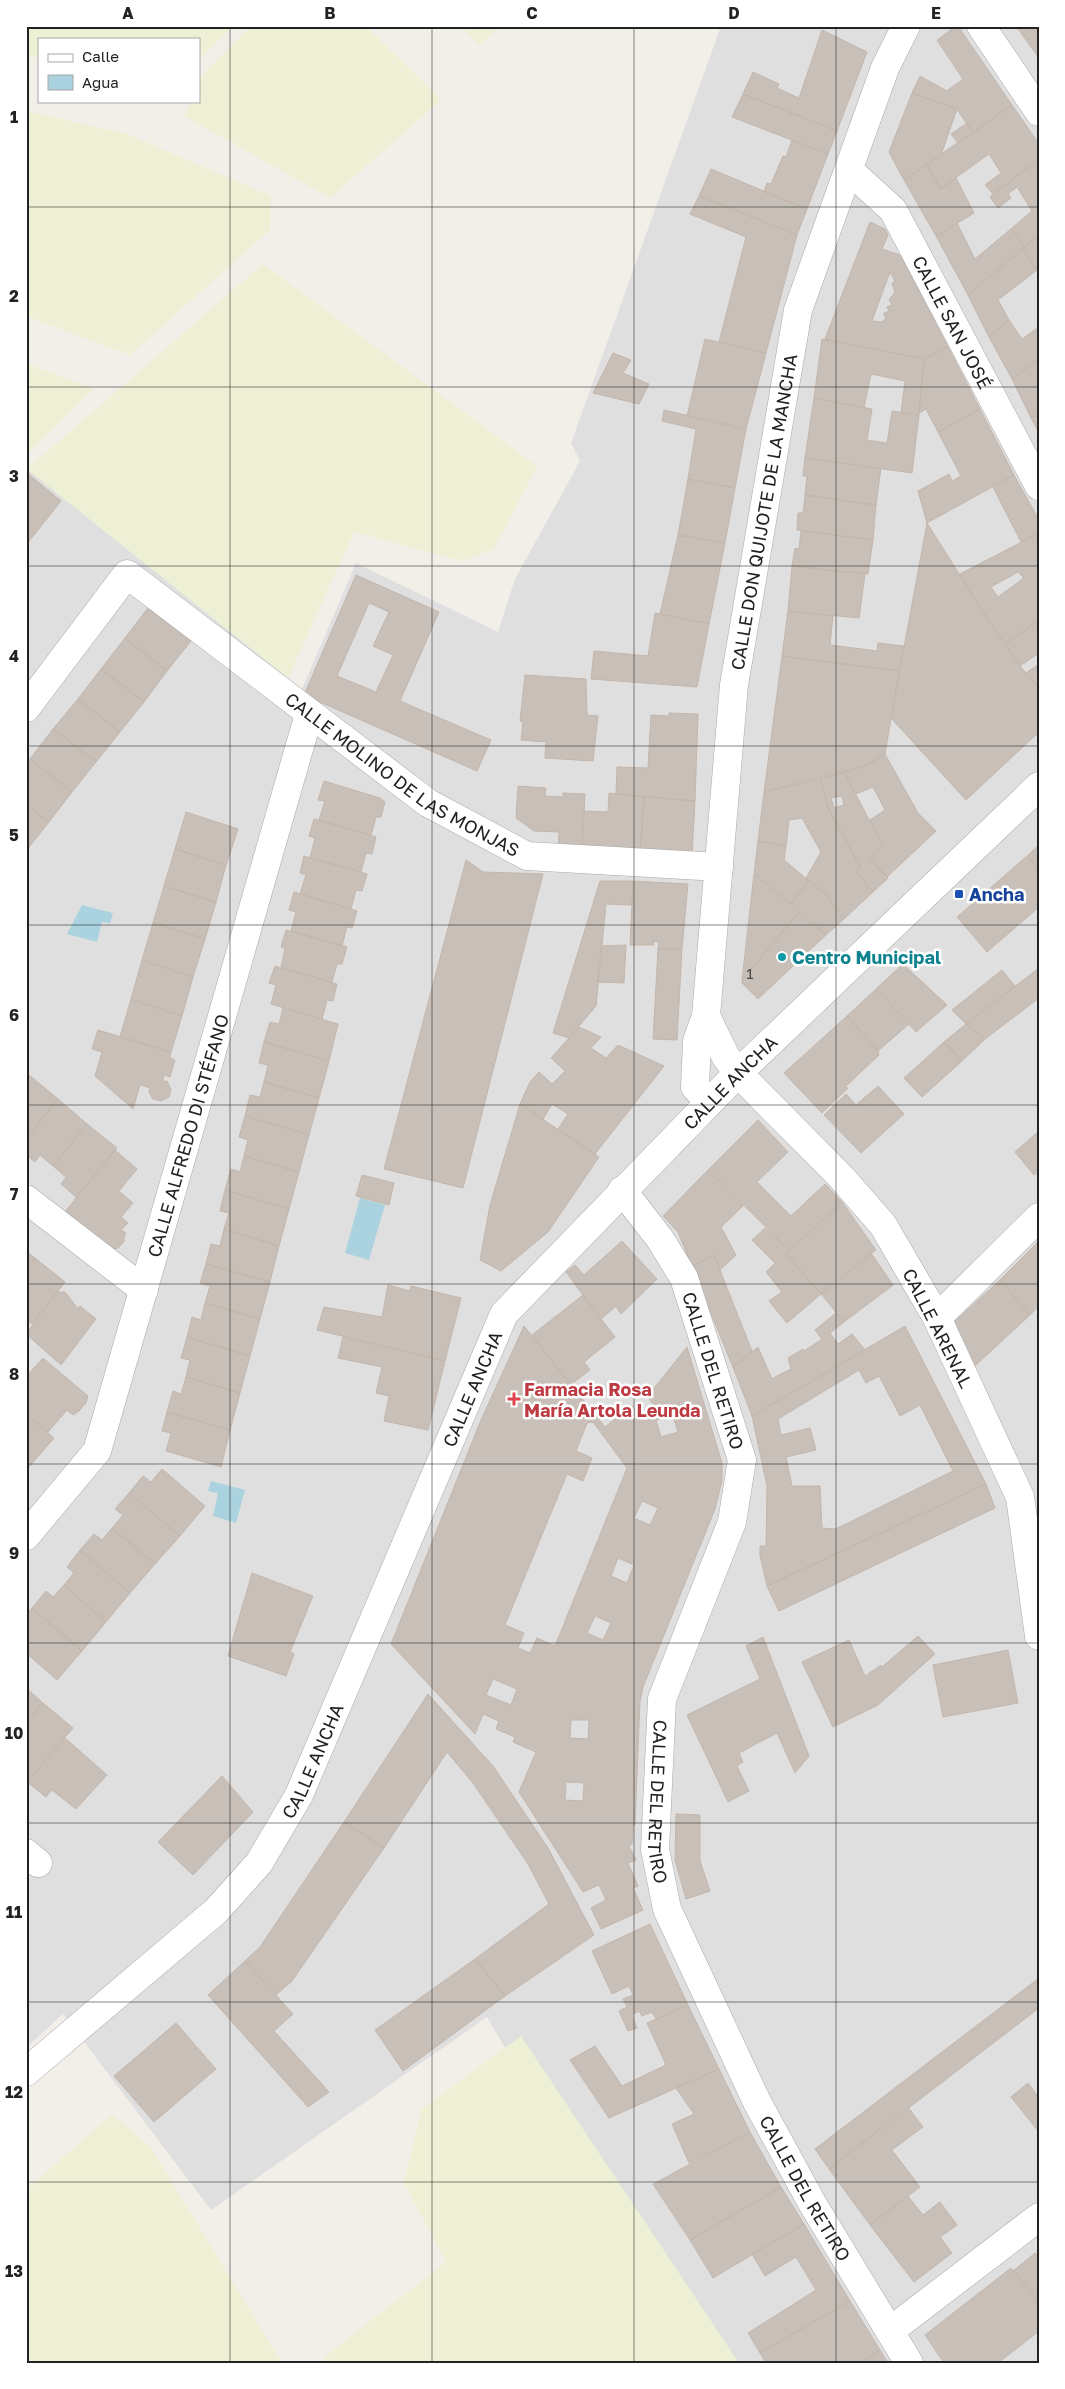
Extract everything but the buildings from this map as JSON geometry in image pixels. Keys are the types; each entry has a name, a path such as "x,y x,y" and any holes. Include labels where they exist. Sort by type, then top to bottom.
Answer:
{"street":[{"name":"CALLE DON QUIJOTE DE LA MANCHA","path":"709,1102 695,1086 697,1041 706,1016 734,685 798,310 850,171 885,68 906,26"},
{"path":"981,26 1039,112"},
{"name":"CALLE SAN JOSÉ","path":"850,171 893,210 1039,486"},
{"name":"CALLE MOLINO DE LAS MONJAS","path":"26,708 127,574 428,804 527,856 719,867"},
{"name":"CALLE ALFREDO DI STÉFANO","path":"26,1536 97,1451 309,714"},
{"name":"CALLE ANCHA","path":"26,2072 216,1911 259,1863 299,1796 504,1314 622,1190 738,1073 1039,786"},
{"path":"706,1016 726,1057 738,1073"},
{"name":"CALLE ARENAL","path":"738,1073 842,1178 884,1225 937,1318 1020,1497 1039,1636"},
{"name":"CALLE DEL RETIRO","path":"622,1190 660,1239 684,1278 742,1460 732,1522 662,1699 655,1849 667,1909 757,2102 812,2203 909,2363"},
{"path":"26,1198 144,1290"},
{"path":"937,1318 1039,1217"},
{"path":"890,2331 1039,2216"}],"shaded area":[{"path":"721,26 1039,26 1039,2363 688,2363 487,2017 211,2210 63,2014 26,2048 26,468 302,689 356,563 498,632 515,579 580,461 571,443"}],"green space":[{"path":"26,26 233,26 200,59 200,38 38,38 38,57 26,55"},
{"path":"251,26 366,26 441,100 330,198 184,116 191,102 200,102 201,76"},
{"path":"461,26 502,26 478,45"},
{"path":"26,111 127,134 271,196 270,230 130,355 26,316"},
{"path":"263,264 537,466 494,549 462,561 354,532 288,678 27,469"},
{"path":"26,363 93,389 26,455"},
{"path":"521,2036 739,2363 326,2363 323,2358 446,2262 404,2183 422,2109"},
{"path":"112,2114 150,2146 282,2363 26,2363 26,2190"}],"water":[{"path":"82,905 113,913 110,923 102,922 97,942 67,934"},
{"path":"360,1198 385,1205 369,1260 345,1253"},
{"path":"211,1481 245,1490 236,1523 213,1516 218,1493 208,1491"}],"place":[{"name":"Ancha","path":"959,894"},
{"name":"Centro Municipal","path":"782,957"},
{"name":"Farmacia Rosa María Artola Leunda","path":"514,1399"}]}
